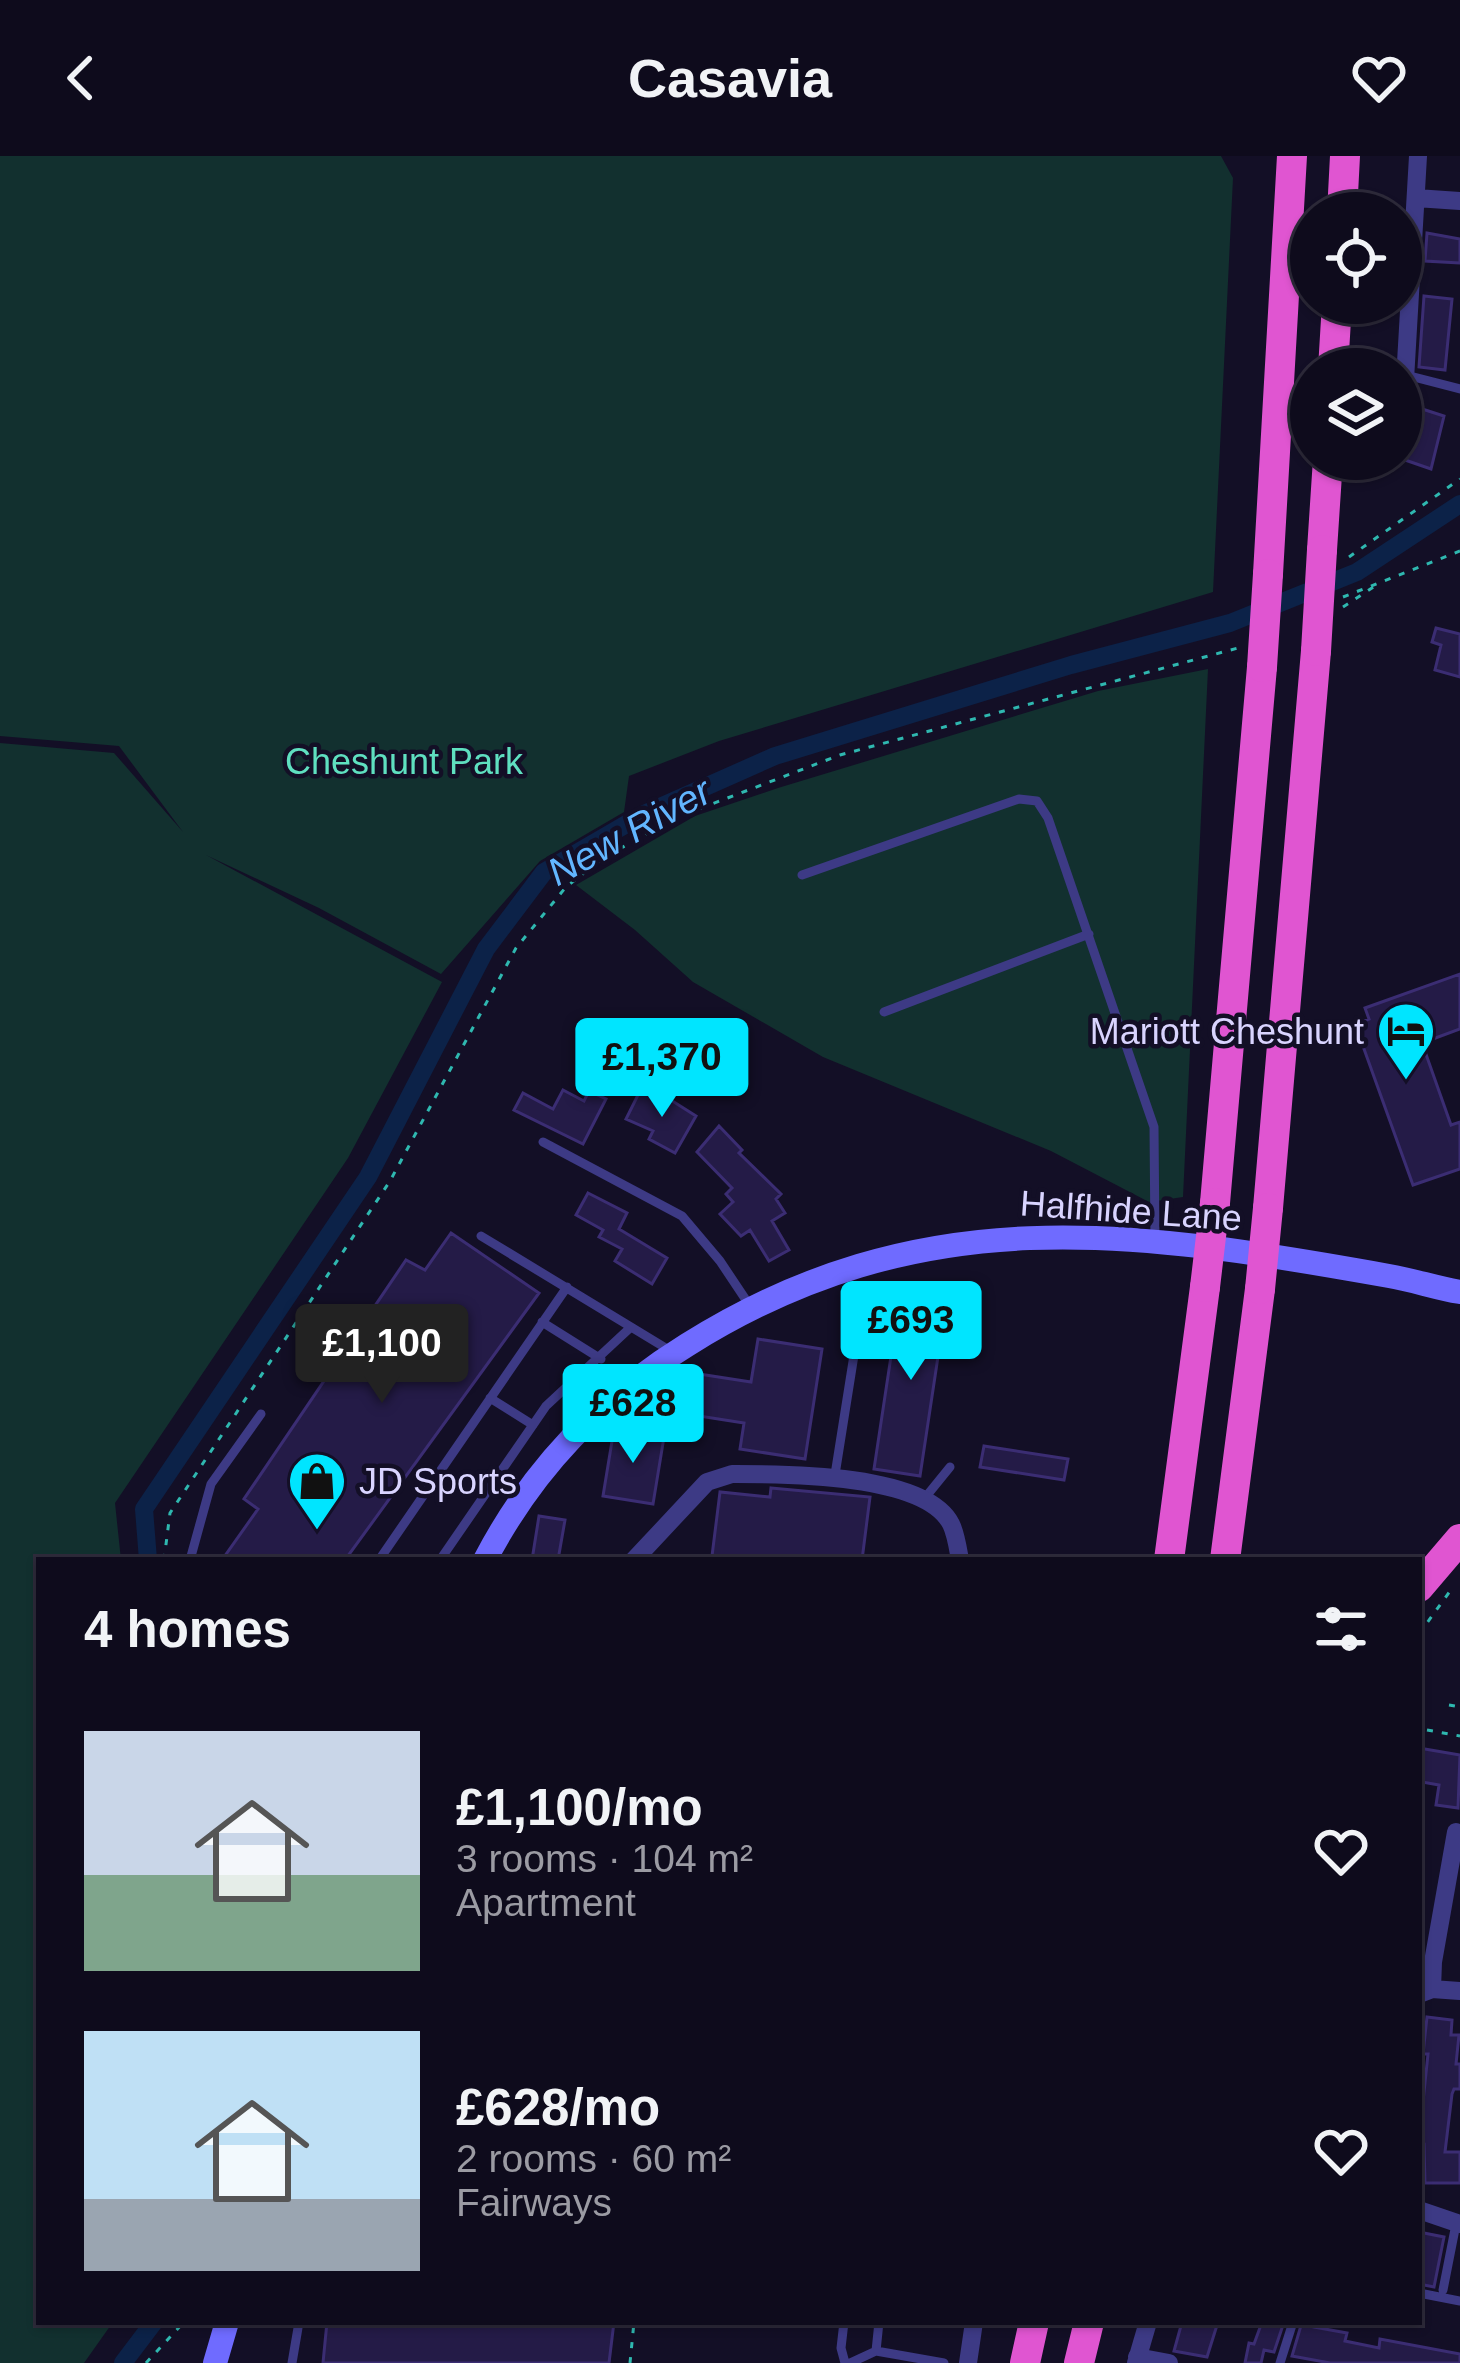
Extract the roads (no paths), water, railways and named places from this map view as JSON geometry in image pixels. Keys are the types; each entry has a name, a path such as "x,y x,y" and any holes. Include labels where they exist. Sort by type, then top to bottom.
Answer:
{"highway":[{"path":"1281,156 1290,191"},
{"path":"1169,1557 1215,1203 1251,657 1268,574 1292,156"},
{"path":"1343,192 1345,156"},
{"path":"1225,1557 1260,1289 1316,651 1332,555 1329,480"},
{"path":"1422,1583 1460,1538"},
{"path":"1018,2325 1022,2363"},
{"path":"1022,2363 1033,2325"},
{"path":"1079,2363 1088,2325"}],"main road":[{"name":"Halfhide Lane","path":"487,1557 509,1514 553,1455 598,1409 674,1353 752,1309 808,1282 894,1253 986,1238 1155,1241 1301,1261 1458,1292"},
{"path":"215,2363 225,2325"}],"street":[{"path":"1416,192 1418,156"},
{"path":"1422,198 1460,201"},
{"path":"637,1557 707,1482 732,1474 895,1486 924,1499 951,1521 958,1557"},
{"path":"1456,1832 1426,1992 1460,1991"},
{"path":"1422,2211 1458,2223"},
{"path":"968,2363 974,2325"},
{"path":"1147,2325 1136,2360 1169,2363"}],"lane":[{"path":"1422,379 1460,388"},
{"path":"802,874 1029,799 1037,801 1048,818 1154,1126 1155,1241"},
{"path":"884,1012 1089,934"},
{"path":"543,1142 682,1216 752,1309"},
{"path":"482,1236 674,1353"},
{"path":"381,1557 567,1287"},
{"path":"835,1480 861,1311"},
{"path":"542,1322 601,1359"},
{"path":"442,1557 546,1406 631,1327"},
{"path":"490,1398 533,1425"},
{"path":"191,1557 211,1484 261,1414"},
{"path":"924,1499 950,1467"},
{"path":"1443,2290 1458,2223"},
{"path":"1422,2295 1460,2301"},
{"path":"292,2363 298,2325"},
{"path":"844,2325 841,2348 848,2363 876,2350 944,2363"},
{"path":"876,2350 879,2325"},
{"path":"1280,2363 1292,2325"}],"waterway":[{"name":"New River","path":"148,1557 144,1509 368,1177 486,949 544,872 642,815 775,756 1071,665 1230,623 1357,572 1460,504"},
{"name":"New River","path":"123,2363 152,2325"}],"place":[{"name":"Mariott Cheshunt","path":"1406,1082"},
{"name":"JD Sports","path":"317,1532"}],"park label":[{"name":"Cheshunt Park","path":"404,761"}]}
